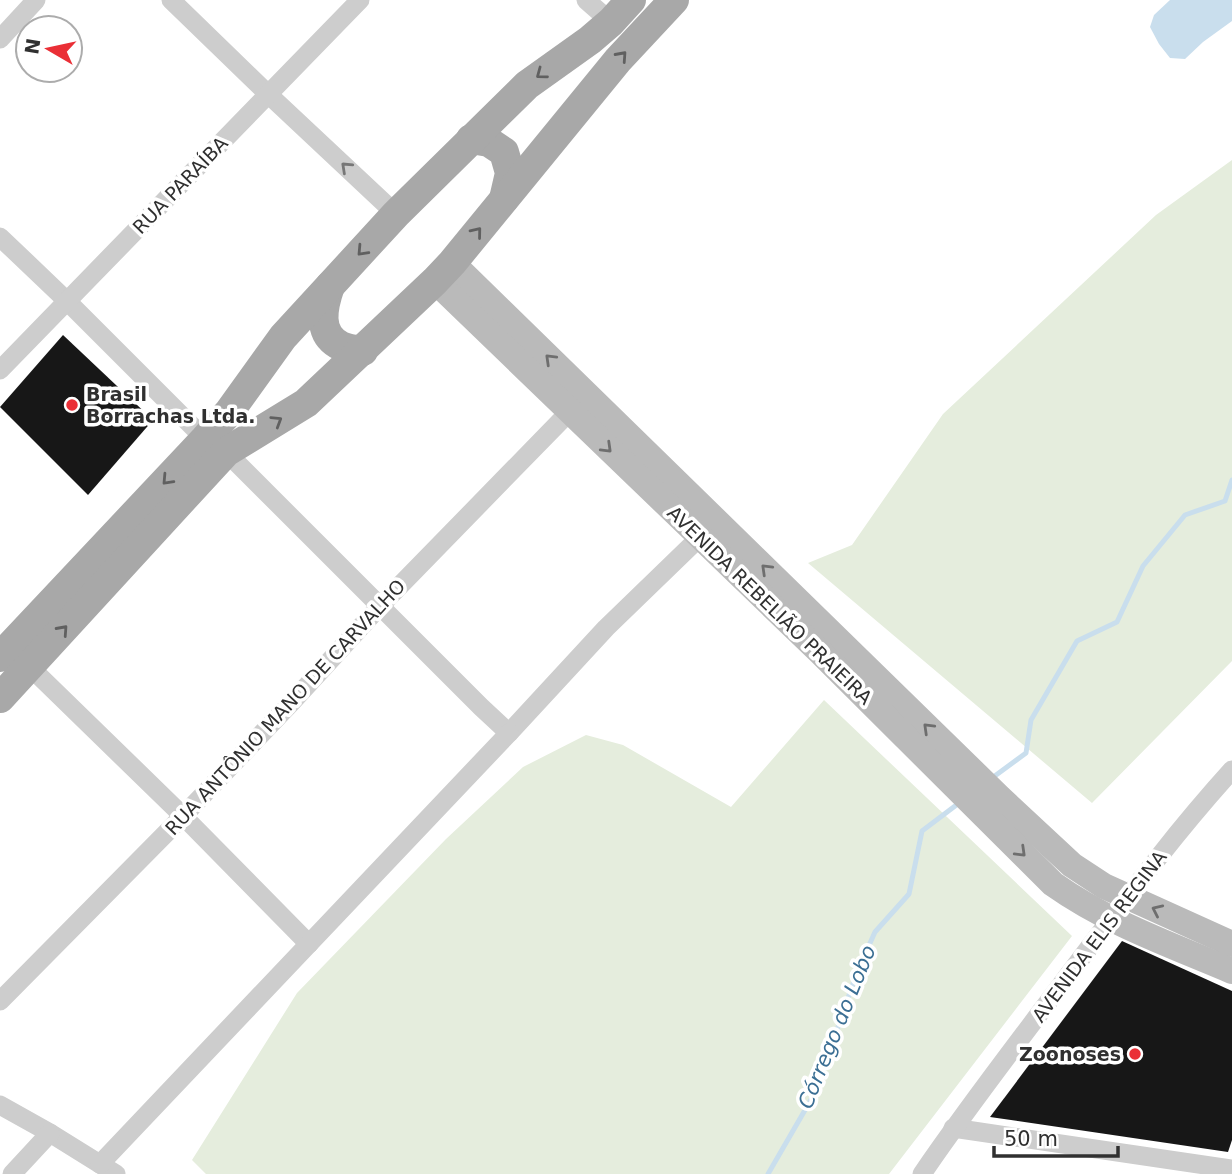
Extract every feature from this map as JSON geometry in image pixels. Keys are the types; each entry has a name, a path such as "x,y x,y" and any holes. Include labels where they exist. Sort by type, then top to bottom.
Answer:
{"main road":[{"path":"216,446 229,412 284,337 396,214 527,85 590,40 631,0"},
{"path":"0,698 11,650 216,446 306,403 363,351 443,272 618,60 674,0"},
{"path":"471,139 489,142 504,152 510,173 504,199"},
{"path":"330,285 324,309 324,327 330,338 340,346 363,351"}],"street":[{"path":"0,39 36,0"},
{"path":"171,0 396,214"},
{"name":"RUA PARAÍBA","path":"0,370 360,0"},
{"path":"586,0 611,22"},
{"path":"0,237 509,733"},
{"name":"AVENIDA REBELIÃO PRAIEIRA","path":"443,272 694,520 975,790 1072,865 1104,886 1232,944"},
{"name":"RUA ANTÔNIO MANO DE CARVALHO","path":"0,1001 183,816 380,606 578,403"},
{"path":"0,1105 108,1169 309,944 606,628 694,520"},
{"path":"11,650 183,816 309,944"},
{"name":"AVENIDA ELIS REGINA","path":"922,1174 953,1128 1127,896 1193,813 1232,770"},
{"name":"AVENIDA REBELIÃO PRAIEIRA","path":"975,790 1053,884 1111,919 1232,971"},
{"path":"1176,948 1187,923"},
{"path":"953,1128 1231,1171"},
{"path":"12,1174 50,1133"}],"green space":[{"path":"1232,160 1232,661 1092,803 808,563 852,545 943,414 1156,215"},
{"path":"824,700 1072,936 889,1174 206,1174 192,1160 297,993 446,839 523,767 586,735 623,745 731,807"}],"water":[{"path":"1170,0 1232,0 1232,21 1185,59 1170,58 1150,27 1154,15"}],"building":[{"path":"63,335 153,420 88,495 0,407"},
{"name":"Zoonoses","path":"1122,941 1232,991 1232,1140 1228,1152 990,1117"}],"waterway":[{"name":"Córrego do Lobo","path":"992,778 1026,753 1031,720 1077,641 1117,622 1143,566 1185,515 1225,501 1232,480"},
{"name":"Córrego do Lobo","path":"768,1174 816,1091 857,972 875,932 909,894 922,831 959,803"}],"place":[{"name":"Brasil Borrachas Ltda.","path":"72,405"},
{"name":"Zoonoses","path":"1135,1054"}]}
